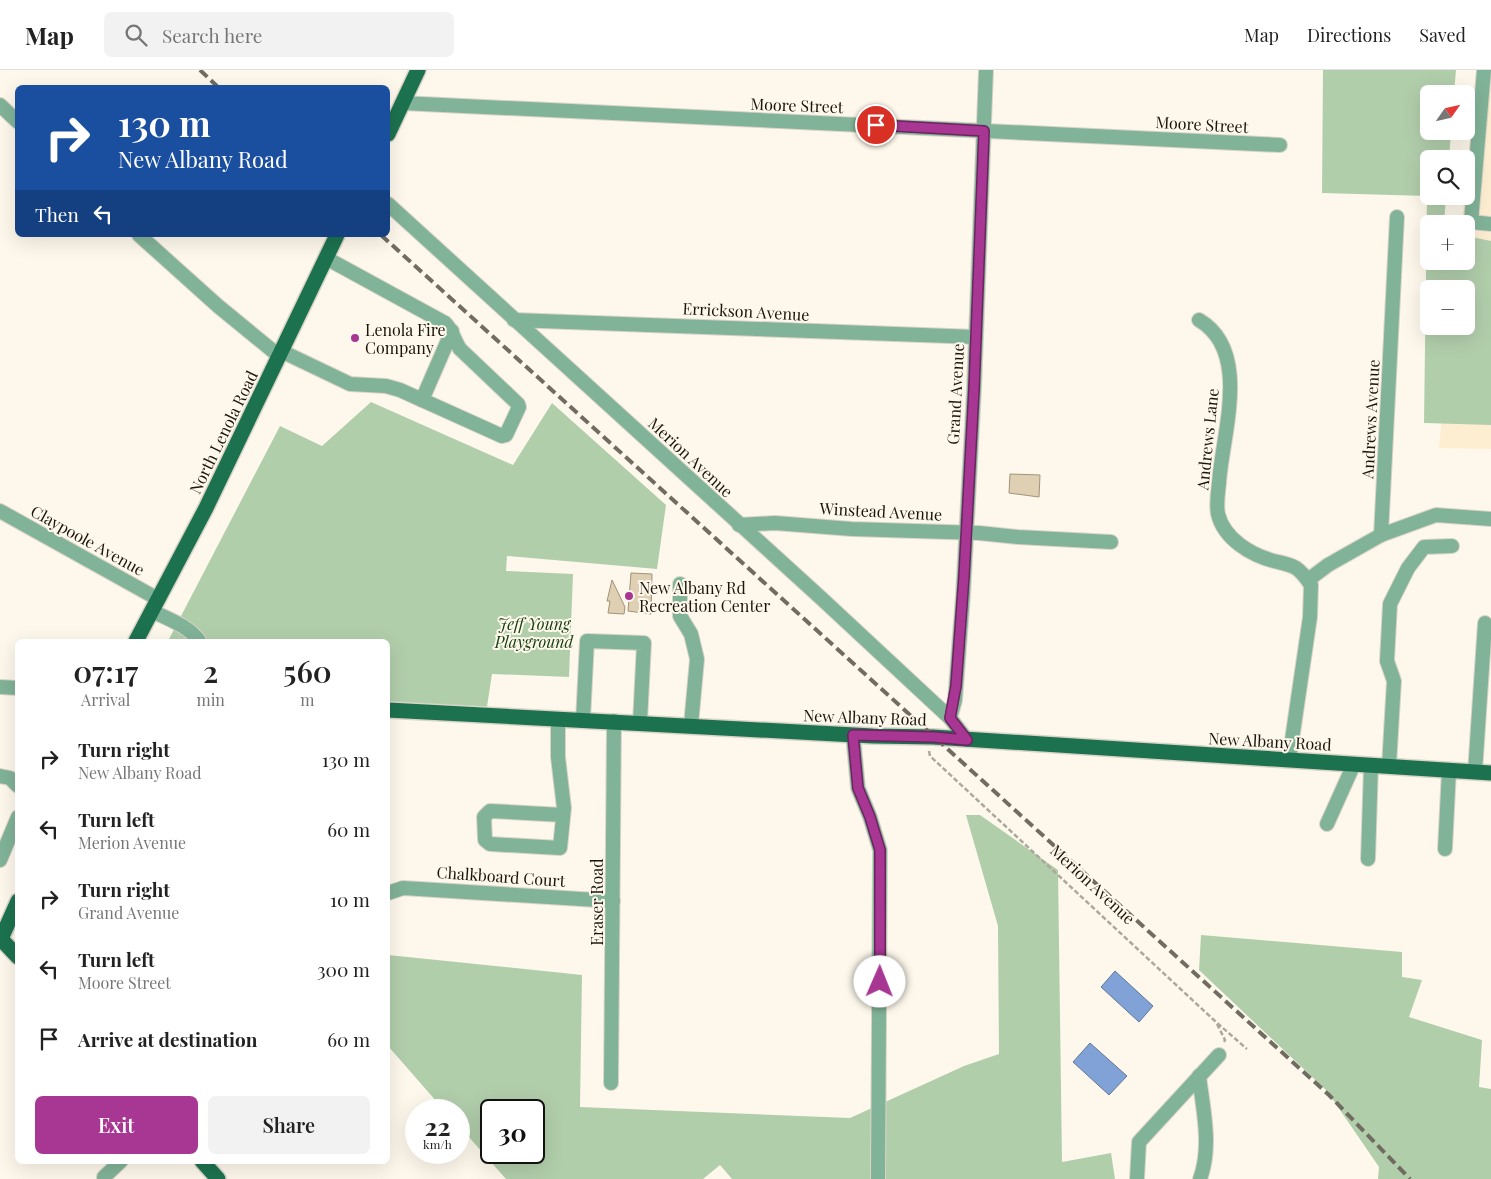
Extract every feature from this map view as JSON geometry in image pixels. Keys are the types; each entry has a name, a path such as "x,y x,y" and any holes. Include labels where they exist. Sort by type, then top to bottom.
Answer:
{"main road":[{"path":"390,130 418,70"},
{"name":"North Lenola Road","path":"137,639 206,508 336,237"},
{"name":"New Albany Road","path":"390,710 558,720 640,722 853,735 928,737 1491,773"},
{"path":"15,907 0,939 15,954"},
{"path":"205,1164 218,1179"}],"street":[{"name":"Grand Avenue","path":"950,718 956,686 966,533 976,338 986,70"},
{"path":"1484,70 1471,222 1491,224"},
{"name":"Moore Street","path":"402,103 1280,145"},
{"path":"0,106 15,119"},
{"name":"Merion Avenue","path":"390,206 821,598 950,718 967,740"},
{"name":"Andrews Avenue","path":"1382,535 1397,218"},
{"path":"141,237 218,306 280,354 350,384 386,386 502,436 506,435 519,407 518,404 460,349 455,342 452,331 445,323 326,258"},
{"name":"Errickson Avenue","path":"514,320 976,338"},
{"name":"Andrews Lane","path":"1199,320 1213,331 1224,349 1229,368 1231,404 1222,451 1218,514 1232,537 1251,552 1296,569 1308,580"},
{"path":"422,400 452,331"},
{"name":"Claypoole Avenue","path":"0,511 155,605 194,634 198,639"},
{"path":"1289,760 1310,617 1311,585 1308,580 1328,565 1382,535 1436,515 1491,519"},
{"name":"Winstead Avenue","path":"739,524 775,523 852,529 966,533 1111,542"},
{"path":"1389,766 1394,681 1387,661 1391,600 1408,568 1424,547 1452,546"},
{"path":"680,584 680,616 691,634 697,659 692,726"},
{"path":"1475,772 1485,623"},
{"path":"583,720 587,641 644,643 640,722"},
{"path":"0,687 15,688"},
{"path":"558,720 558,757 563,815 560,848 490,844 485,840 484,817 490,811 563,815"},
{"name":"Eraser Road","path":"611,1082 614,721"},
{"path":"853,735 858,788 870,817 880,850 878,1179"},
{"path":"1328,824 1354,764"},
{"path":"1368,860 1371,765"},
{"path":"1445,849 1449,770"},
{"path":"0,776 10,778 15,783"},
{"path":"0,860 15,824"},
{"name":"Chalkboard Court","path":"390,891 403,888 613,901"},
{"path":"1137,1179 1139,1142 1219,1055"},
{"path":"1199,1076 1206,1127 1203,1171 1200,1179"},
{"path":"104,1177 118,1164"}],"path":[{"name":"Merion Avenue","path":"928,737 930,756 1216,1022 1248,1049"},
{"path":"1216,1022 1225,1040 1219,1055"}],"shaded area":[{"path":"1477,70 1491,70 1491,449 1439,448 1450,335 1475,335 1475,280 1466,280 1466,270 1475,270 1475,215 1462,215 1463,205 1475,205 1475,150 1469,150 1470,140 1475,140"}],"green space":[{"path":"1323,70 1456,70 1455,85 1420,85 1420,140 1450,140 1450,150 1420,150 1420,196 1322,193"},
{"path":"1427,205 1445,205 1445,215 1427,215"},
{"path":"1475,238 1491,241 1491,425 1424,423 1425,335 1475,335 1475,280 1426,280 1426,270 1475,270"},
{"name":"Jeff Young Playground","path":"371,402 513,465 552,403 666,505 657,569 507,556 506,571 573,574 569,677 492,674 486,713 390,708 390,639 169,639 280,426 322,446"},
{"path":"966,815 980,815 1058,870 1062,1162 1111,1153 1115,1179 732,1179 720,1165 703,1179 506,1179 493,1164 545,1164 545,1099 480,1099 480,1150 470,1138 470,1099 434,1099 390,1048 390,955 582,975 580,1107 850,1118 964,1066 999,1054 998,926"},
{"path":"1201,935 1402,952 1402,977 1422,980 1409,1017 1482,1040 1479,1087 1491,1089 1491,1179 1378,1179 1379,1167 1327,1091 1199,970"}],"water":[{"path":"1115,971 1153,1006 1139,1022 1101,987"},
{"path":"1090,1043 1127,1076 1109,1095 1073,1062"}],"building":[{"path":"1010,474 1040,475 1039,497 1009,493"},
{"name":"New Albany Rd Recreation Center","path":"631,573 652,574 651,614 628,611"},
{"path":"612,580 625,607 624,614 608,613 610,601 607,601"}],"railway":[{"path":"200,70 216,85"},
{"path":"383,237 1329,1095 1410,1179"}],"place":[{"name":"Lenola Fire Company","path":"355,338"},
{"name":"New Albany Rd Recreation Center","path":"629,596"}],"route":[{"path":"876,125 984,131 974,389 963,595 955,700 950,718 967,740 933,737 853,735 858,788 870,817 880,850 880,982"}]}
